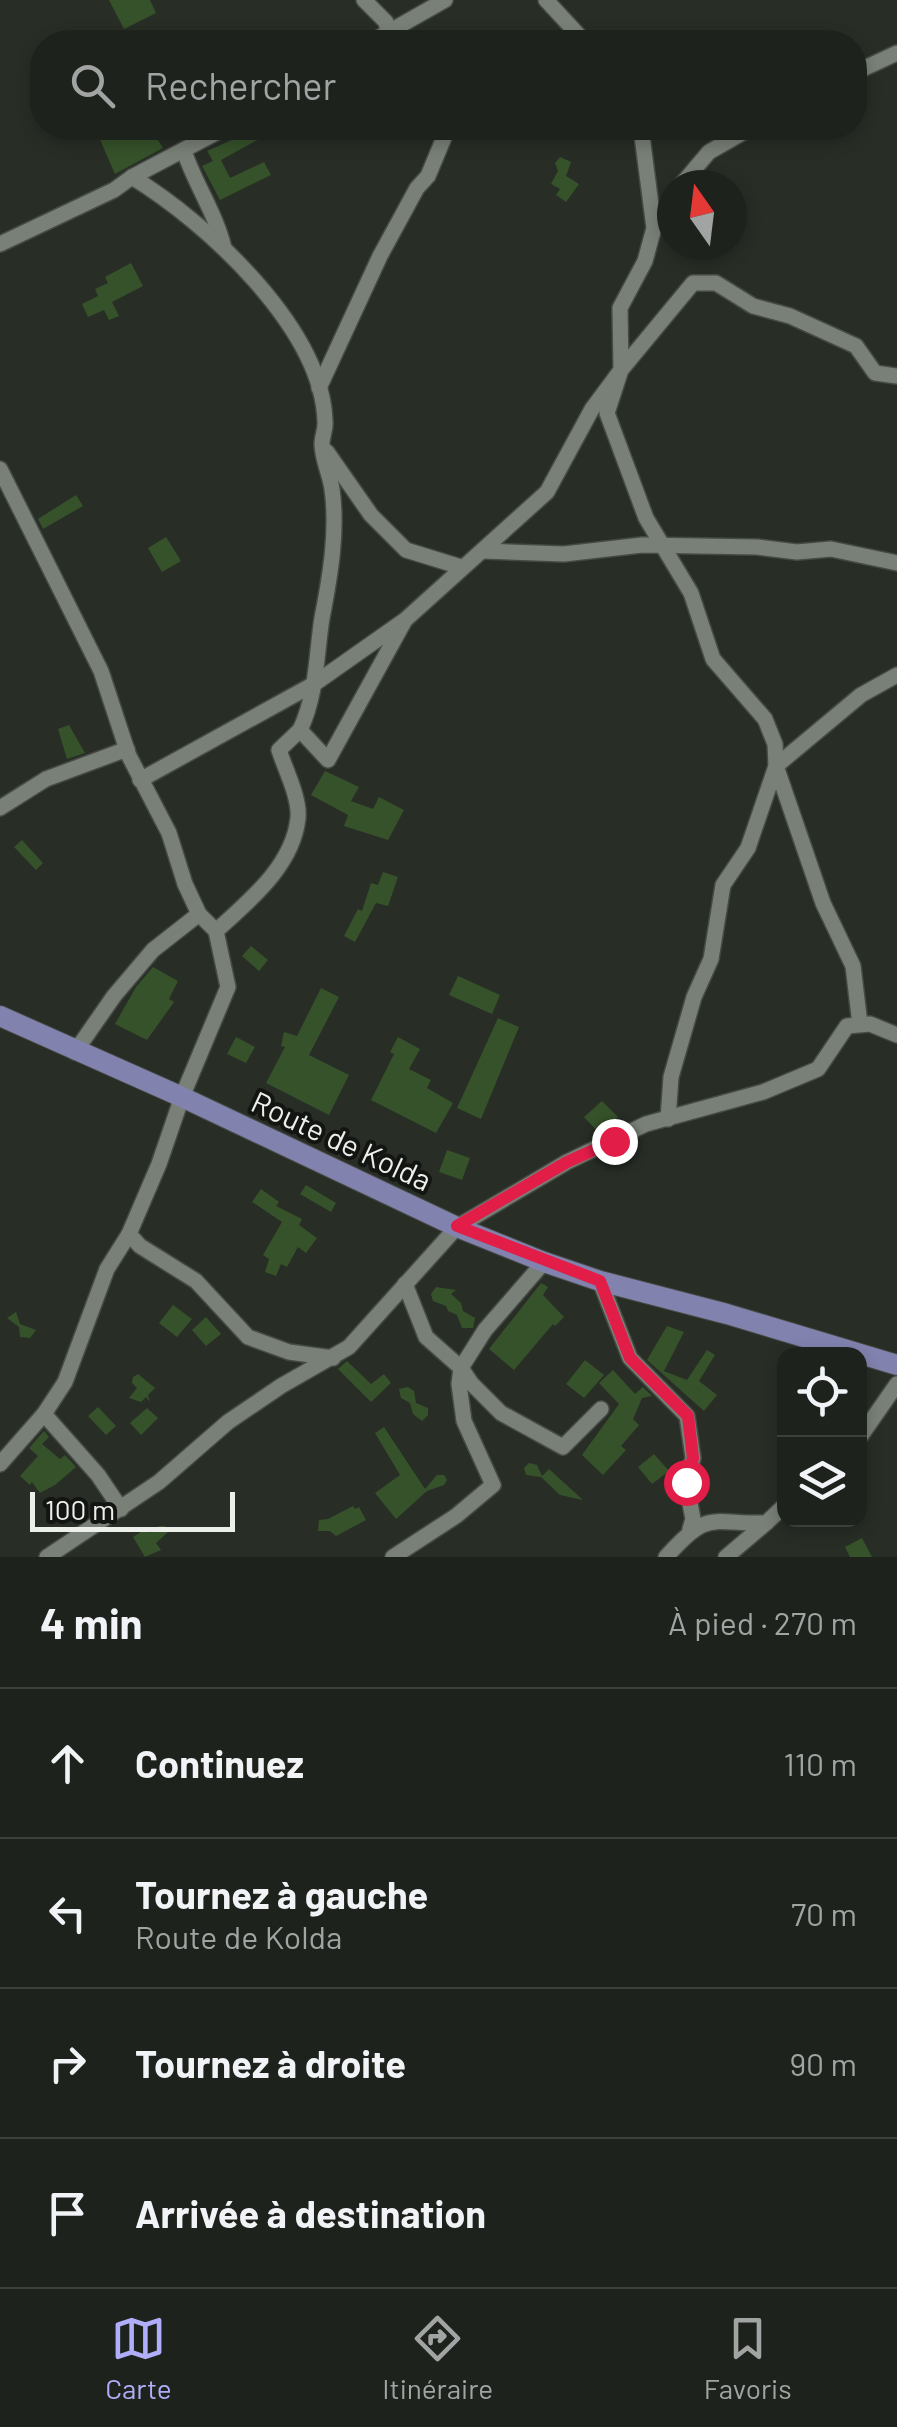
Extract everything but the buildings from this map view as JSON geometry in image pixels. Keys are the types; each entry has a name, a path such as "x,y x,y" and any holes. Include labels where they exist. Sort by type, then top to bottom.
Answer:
{"main road":[{"name":"Route de Kolda","path":"0,1016 457,1226 544,1262 897,1364"}],"street":[{"path":"364,0 391,30"},
{"path":"404,30 444,0"},
{"path":"546,0 574,30"},
{"path":"867,67 897,53"},
{"path":"0,244 114,190 132,176 204,140"},
{"path":"320,388 380,256 417,188 428,176 443,140"},
{"path":"643,140 654,228"},
{"path":"694,170 709,152 730,140"},
{"path":"184,151 194,184 214,219 224,248"},
{"path":"132,176 180,208 224,248 300,340 320,388 326,423 322,445 332,488 333,528 329,585 311,706 300,730 279,750 298,815 290,845 265,886 216,931"},
{"path":"657,223 646,261 620,308 621,370 606,413 624,467 660,546 690,593 714,659 765,719 775,744 776,766 823,903 853,966 860,1024"},
{"path":"140,780 314,684 405,620 461,567 484,551 547,492 592,409 693,283 716,284 752,306 790,316 856,346 875,373 897,376"},
{"path":"322,445 371,515 406,550 461,567"},
{"path":"0,469 101,672 127,749 169,833 199,914 216,931 228,986 159,1164 129,1234 108,1269 65,1382 44,1414 5,1458 0,1473"},
{"path":"484,551 564,554 642,545 757,547 797,552 831,549 897,564"},
{"path":"300,730 328,760 405,620"},
{"path":"668,1119 671,1076 694,997 711,959 723,885 748,848 776,766 860,694 897,675"},
{"path":"0,808 46,779 127,749"},
{"path":"75,1052 114,996 153,950 199,914"},
{"path":"47,1557 188,1459 228,1422 349,1347 457,1226 567,1162 646,1124 762,1092 818,1069 847,1026 870,1024 897,1036"},
{"path":"129,1234 140,1246 196,1281 248,1337 290,1352 333,1358"},
{"path":"393,1557 456,1516 493,1485 464,1421 461,1368 485,1330 544,1262"},
{"path":"600,1281 630,1358 688,1416 693,1458 686,1482 693,1519 690,1530"},
{"path":"405,1284 426,1337 461,1368 501,1413 563,1446 601,1409"},
{"path":"867,1427 897,1384"},
{"path":"44,1414 98,1475 121,1508"},
{"path":"726,1557 777,1513"},
{"path":"666,1557 690,1530 716,1519 766,1523"}],"route":[{"path":"614,1141 567,1162 457,1226 600,1281 630,1358 688,1416 693,1458 686,1482"}]}
